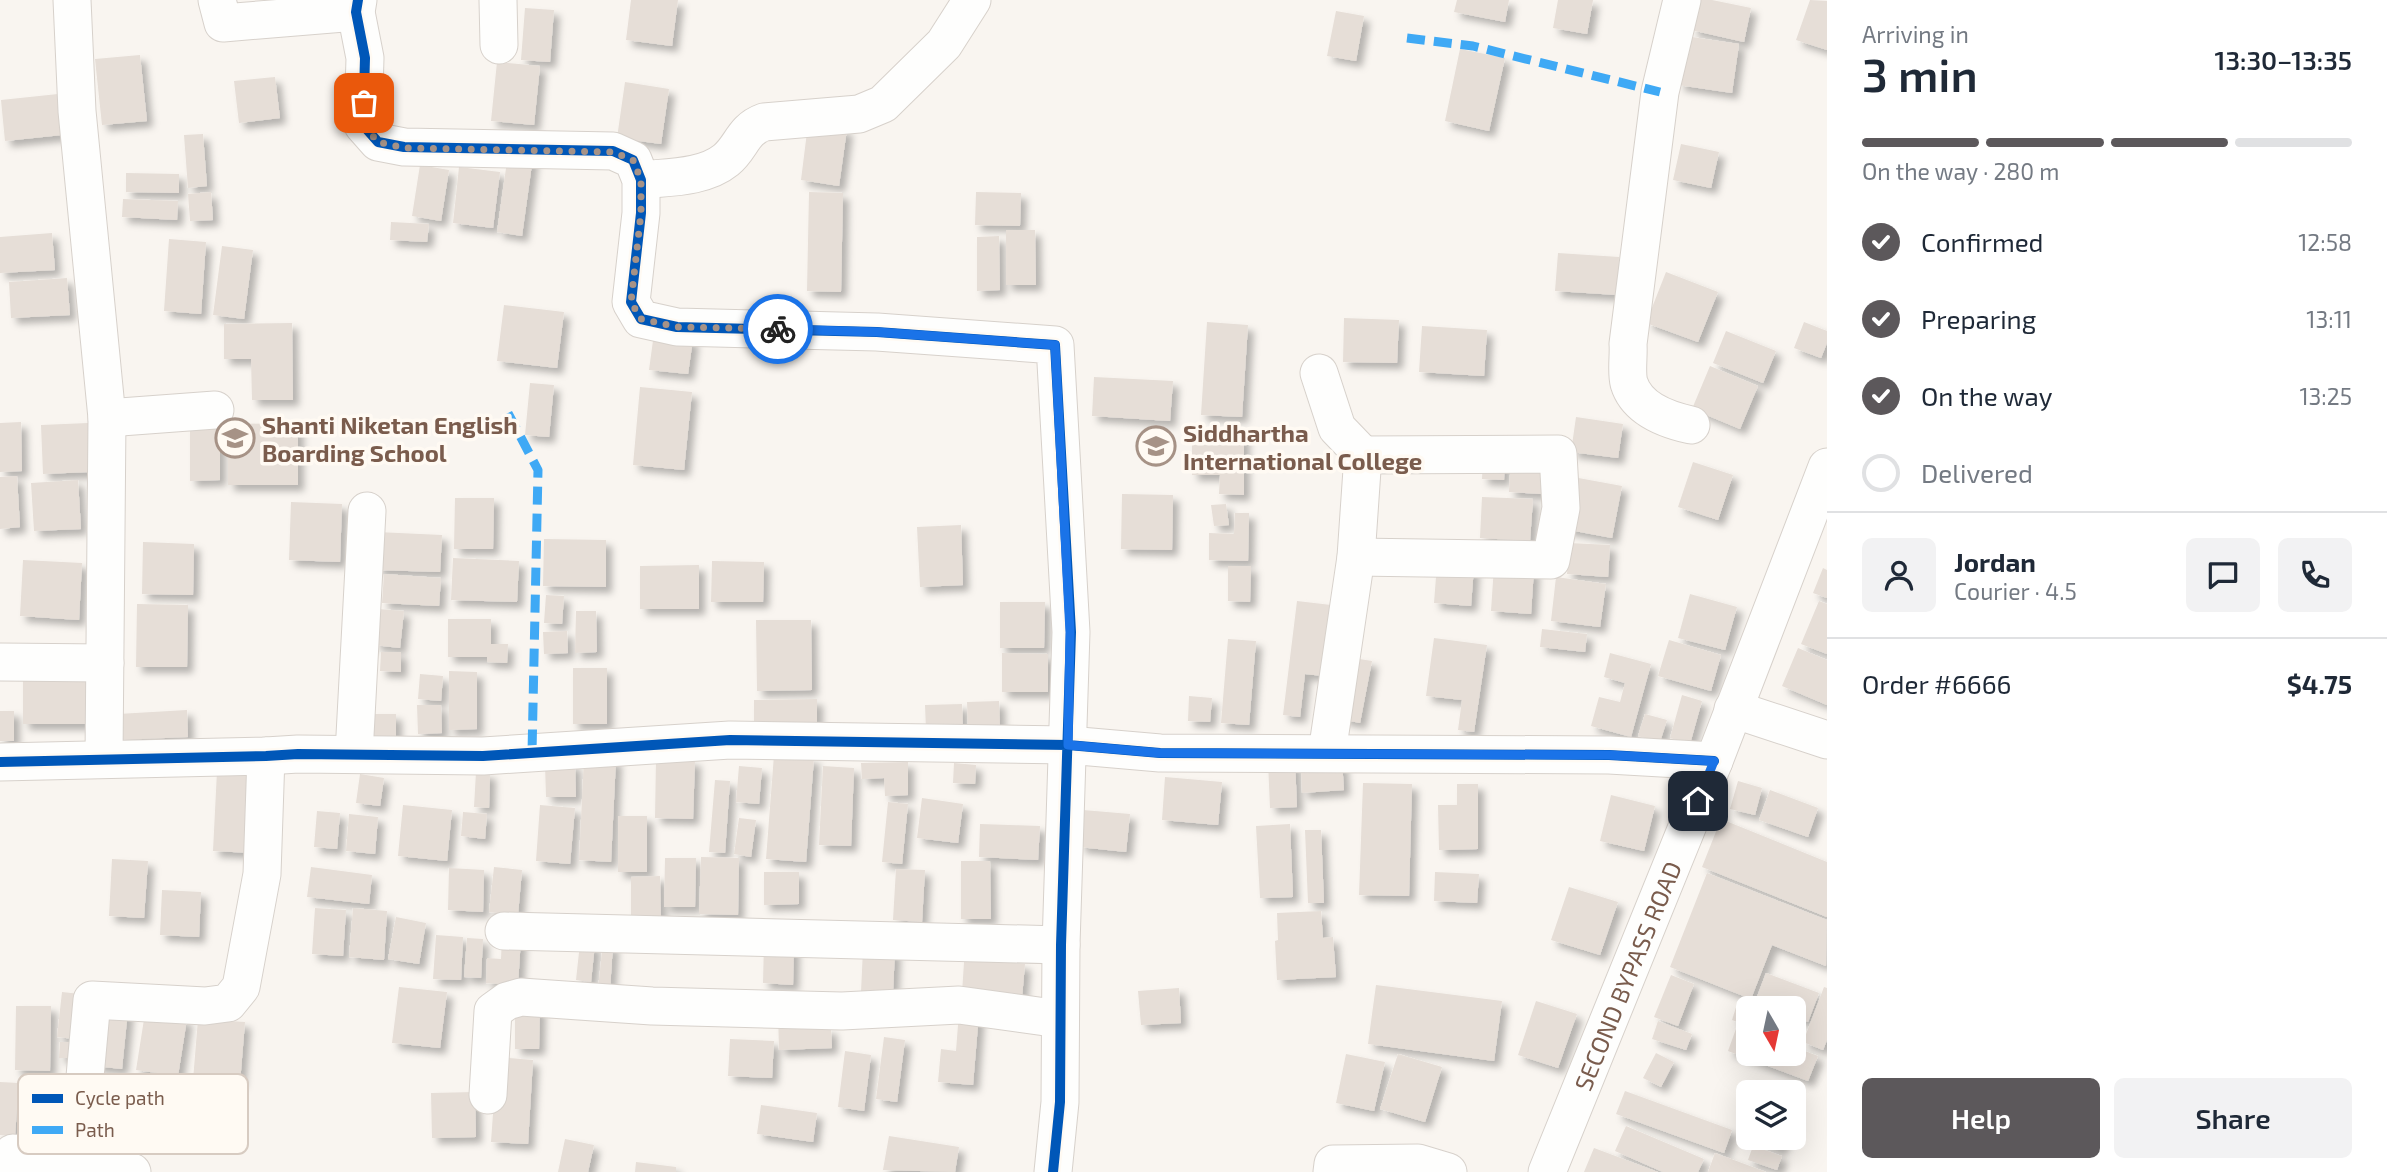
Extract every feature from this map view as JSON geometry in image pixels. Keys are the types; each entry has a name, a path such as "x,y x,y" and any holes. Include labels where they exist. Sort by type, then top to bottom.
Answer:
{"street":[{"path":"72,0 76,111 107,418 104,758"},
{"path":"217,0 223,23 357,6 365,58 363,125 378,142 404,148 613,152 633,160 641,180 641,213 631,302 641,319 677,327 877,332 1055,345 1070,632 1061,945 1060,1102 1053,1172"},
{"path":"498,0 499,45"},
{"path":"641,180 699,173 717,167 729,158 751,127 764,122 859,114 883,104 944,44 972,0"},
{"path":"1682,0 1660,92 1628,344 1629,383 1644,405 1671,420 1691,425"},
{"path":"1319,373 1337,428 1363,455 1558,454 1561,508 1551,560 1356,557"},
{"path":"107,418 215,410"},
{"path":"1327,753 1356,557 1363,455"},
{"name":"SECOND BYPASS ROAD","path":"1547,1172 1714,761 1827,467"},
{"path":"354,754 368,511"},
{"path":"0,662 105,663"},
{"path":"1734,709 1827,740"},
{"path":"0,762 266,757 298,754 483,755 730,740 1068,745 1160,753 1609,755 1714,761"},
{"path":"85,1074 92,1000 205,1006 228,1003 241,987 262,874 266,757"},
{"path":"504,931 1061,945"},
{"path":"488,1095 494,1011 507,1001 521,997 652,1006 842,1011 959,1005 1060,1019"},
{"path":"8,1172 13,1153 18,1154"},
{"path":"19,1154 132,1172"},
{"path":"77,1164 78,1154"},
{"path":"1332,1172 1333,1164 1418,1163 1448,1172"}],"building":[{"path":"631,0 678,0 672,46 626,40"},
{"path":"1457,0 1509,0 1505,22 1454,12"},
{"path":"1558,0 1593,0 1587,34 1553,28"},
{"path":"1697,0 1712,0 1751,8 1744,42 1691,30"},
{"path":"1810,0 1827,1 1827,50 1796,40"},
{"path":"525,8 554,10 550,62 521,60"},
{"path":"1336,11 1364,16 1356,61 1327,56"},
{"path":"1685,36 1739,44 1732,93 1678,85"},
{"path":"1460,49 1505,58 1489,131 1445,121"},
{"path":"140,55 147,121 102,125 95,59"},
{"path":"497,62 540,66 534,125 491,121"},
{"path":"275,77 280,118 239,123 234,81"},
{"path":"625,82 669,89 661,144 617,138"},
{"path":"58,94 62,135 5,141 1,100"},
{"path":"808,124 847,129 839,186 801,180"},
{"path":"203,134 207,186 188,188 184,135"},
{"path":"1681,144 1719,152 1711,188 1673,180"},
{"path":"508,154 533,157 522,236 497,232"},
{"path":"420,165 449,170 441,221 412,216"},
{"path":"459,167 500,172 493,228 453,223"},
{"path":"126,173 179,174 179,193 126,192"},
{"path":"211,192 213,220 190,221 188,194"},
{"path":"809,192 843,193 841,292 807,291"},
{"path":"976,192 1021,193 1020,226 975,225"},
{"path":"123,199 178,201 177,220 122,217"},
{"path":"391,222 429,224 427,242 390,240"},
{"path":"1006,230 1035,230 1036,285 1006,285"},
{"path":"52,233 55,270 0,273 0,237"},
{"path":"999,236 1000,290 977,291 977,237"},
{"path":"169,239 206,242 201,314 164,311"},
{"path":"222,246 253,250 244,319 213,315"},
{"path":"1558,253 1619,257 1617,295 1555,291"},
{"path":"1666,272 1718,292 1698,342 1646,323"},
{"path":"67,278 70,315 11,318 9,282"},
{"path":"504,305 564,312 557,368 497,361"},
{"path":"1344,318 1399,320 1397,363 1343,362"},
{"path":"1207,322 1248,325 1242,417 1201,415"},
{"path":"1804,322 1827,331 1827,343 1821,358 1794,348"},
{"path":"292,323 293,400 252,400 251,359 224,359 224,324"},
{"path":"1422,326 1487,330 1484,376 1419,372"},
{"path":"1726,331 1776,351 1763,383 1713,363"},
{"path":"654,333 693,339 688,374 649,370"},
{"path":"1710,366 1758,386 1740,429 1692,409"},
{"path":"1094,377 1173,381 1170,421 1092,416"},
{"path":"530,383 554,385 549,437 525,435"},
{"path":"640,387 692,392 684,470 633,465"},
{"path":"1576,417 1623,424 1618,458 1571,452"},
{"path":"21,422 22,471 0,472 0,423"},
{"path":"88,423 90,472 43,474 41,425"},
{"path":"298,423 298,485 228,485 228,424"},
{"path":"190,425 220,425 220,480 190,481"},
{"path":"1192,433 1244,434 1244,495 1219,494 1220,475 1192,475"},
{"path":"1511,456 1543,457 1541,494 1509,492"},
{"path":"1483,458 1505,459 1504,480 1482,479"},
{"path":"1693,462 1733,475 1718,520 1678,507"},
{"path":"17,476 20,527 0,529 0,477"},
{"path":"1573,477 1622,486 1612,538 1564,529"},
{"path":"78,480 81,529 34,531 31,483"},
{"path":"1122,494 1173,495 1172,550 1121,549"},
{"path":"1482,497 1533,499 1530,541 1480,538"},
{"path":"455,498 494,498 493,549 454,549"},
{"path":"291,502 342,504 340,562 289,560"},
{"path":"1226,504 1229,525 1214,526 1211,505"},
{"path":"1235,513 1249,513 1248,561 1209,560 1209,533 1234,534"},
{"path":"961,525 963,585 920,587 917,527"},
{"path":"377,532 442,535 440,572 376,570"},
{"path":"544,539 606,540 606,587 543,586"},
{"path":"143,542 194,544 193,595 142,594"},
{"path":"1569,543 1610,545 1608,577 1567,574"},
{"path":"453,558 519,561 517,602 451,600"},
{"path":"23,560 82,563 79,620 20,616"},
{"path":"712,561 764,562 763,602 711,602"},
{"path":"1437,564 1474,567 1471,606 1434,603"},
{"path":"699,565 699,609 640,609 640,566"},
{"path":"1228,566 1251,566 1250,602 1228,601"},
{"path":"1494,566 1534,569 1531,614 1491,611"},
{"path":"1823,568 1827,570 1827,598 1813,593"},
{"path":"384,574 441,578 439,606 382,603"},
{"path":"1556,577 1606,584 1600,627 1551,621"},
{"path":"1690,594 1737,607 1725,650 1678,638"},
{"path":"546,595 564,596 562,624 544,623"},
{"path":"1297,601 1331,605 1323,676 1305,674 1300,717 1283,715"},
{"path":"1819,601 1827,604 1827,654 1801,644"},
{"path":"1000,602 1045,602 1044,648 1000,648"},
{"path":"137,604 188,605 187,667 136,667"},
{"path":"378,609 404,611 400,648 374,645"},
{"path":"576,611 596,611 597,652 575,653"},
{"path":"448,619 491,619 491,644 508,644 507,663 487,662 487,657 448,657"},
{"path":"756,620 811,620 812,690 757,691"},
{"path":"1542,629 1587,634 1585,652 1540,647"},
{"path":"567,631 568,653 544,654 543,632"},
{"path":"1434,638 1487,645 1474,732 1458,730 1462,700 1426,696"},
{"path":"1228,639 1256,641 1249,725 1221,723"},
{"path":"1669,640 1721,655 1711,691 1658,676"},
{"path":"1798,648 1827,660 1827,705 1782,686"},
{"path":"381,652 401,652 401,672 380,671"},
{"path":"1002,653 1048,654 1048,692 1002,692"},
{"path":"1610,653 1651,664 1631,737 1591,726 1599,697 1620,702 1625,683 1604,677"},
{"path":"1353,658 1372,661 1360,723 1341,719"},
{"path":"573,668 607,668 607,724 573,724"},
{"path":"86,670 87,724 23,724 23,671"},
{"path":"449,671 477,672 477,729 449,730"},
{"path":"420,674 443,676 441,701 418,699"},
{"path":"1682,695 1702,701 1690,744 1670,738"},
{"path":"1189,696 1212,698 1210,722 1188,721"},
{"path":"817,699 817,731 754,732 754,700"},
{"path":"999,701 1000,728 968,729 967,702"},
{"path":"962,704 963,729 926,730 925,705"},
{"path":"417,705 441,705 442,733 418,734"},
{"path":"187,710 188,737 119,740 118,714"},
{"path":"0,711 14,711 14,741 0,741"},
{"path":"370,714 396,714 396,737 369,737"},
{"path":"1645,714 1667,720 1660,742 1638,736"},
{"path":"774,755 814,758 806,862 766,859"},
{"path":"584,758 616,759 611,862 579,860"},
{"path":"656,759 695,760 693,819 655,818"},
{"path":"1295,761 1297,807 1270,808 1268,762"},
{"path":"1342,761 1344,790 1302,793 1301,764"},
{"path":"908,762 908,795 885,796 884,778 862,779 861,763"},
{"path":"575,763 576,797 546,797 545,764"},
{"path":"954,763 976,765 975,784 953,783"},
{"path":"739,766 762,768 759,804 736,802"},
{"path":"823,766 854,768 851,846 819,845"},
{"path":"217,771 256,773 252,853 213,851"},
{"path":"476,772 490,773 489,808 474,807"},
{"path":"360,774 384,778 380,806 356,803"},
{"path":"1165,777 1222,782 1218,825 1162,820"},
{"path":"715,780 730,781 725,853 709,852"},
{"path":"1738,781 1762,788 1755,815 1730,809"},
{"path":"1363,783 1412,784 1409,896 1359,895"},
{"path":"1457,784 1478,784 1478,849 1439,850 1438,805 1457,805"},
{"path":"1770,790 1818,808 1808,837 1759,820"},
{"path":"1611,795 1655,806 1644,851 1600,841"},
{"path":"922,798 963,804 958,843 917,838"},
{"path":"888,802 908,804 902,864 882,862"},
{"path":"403,805 452,810 447,861 398,856"},
{"path":"540,805 575,808 570,864 536,861"},
{"path":"1083,810 1130,814 1126,852 1079,847"},
{"path":"317,811 340,813 337,849 314,847"},
{"path":"463,812 487,814 485,839 461,836"},
{"path":"349,814 378,817 375,854 346,851"},
{"path":"618,816 647,816 647,872 618,872"},
{"path":"739,818 756,820 751,857 734,854"},
{"path":"1721,819 1827,862 1827,917 1702,867"},
{"path":"980,824 1040,826 1038,860 979,857"},
{"path":"1290,824 1293,897 1260,898 1256,826"},
{"path":"1305,830 1321,830 1324,903 1308,903"},
{"path":"701,857 739,858 738,915 699,914"},
{"path":"665,858 696,858 695,907 664,907"},
{"path":"112,859 148,861 144,918 109,916"},
{"path":"961,861 990,861 991,919 961,919"},
{"path":"311,867 372,875 369,904 307,897"},
{"path":"494,867 522,870 518,915 489,912"},
{"path":"449,868 484,870 483,912 448,910"},
{"path":"896,869 925,870 922,922 893,920"},
{"path":"764,872 799,872 799,904 764,905"},
{"path":"1435,872 1479,874 1477,903 1434,901"},
{"path":"1707,873 1827,920 1826,966 1772,945 1752,996 1743,996 1670,967"},
{"path":"660,876 661,922 631,923 631,877"},
{"path":"1569,887 1618,902 1600,955 1551,940"},
{"path":"162,890 201,892 199,937 160,935"},
{"path":"315,908 346,910 343,956 312,954"},
{"path":"353,908 387,911 384,960 349,957"},
{"path":"1321,911 1323,938 1333,937 1336,977 1277,980 1277,913"},
{"path":"396,917 426,923 419,964 388,959"},
{"path":"436,935 463,937 461,980 433,979"},
{"path":"502,937 521,938 518,985 486,983 487,958 501,959"},
{"path":"467,938 483,939 481,978 464,977"},
{"path":"764,942 794,942 793,985 763,983"},
{"path":"580,943 595,944 591,982 576,980"},
{"path":"603,943 613,944 610,990 598,989"},
{"path":"965,947 996,961 1025,964 1022,998 962,993"},
{"path":"863,949 895,950 893,993 861,992"},
{"path":"1766,973 1819,993 1808,1022 1806,996 1757,996"},
{"path":"1671,975 1694,984 1678,1026 1654,1017"},
{"path":"1376,985 1502,1001 1494,1061 1368,1044"},
{"path":"399,987 447,992 440,1048 392,1043"},
{"path":"1824,987 1827,988 1827,1040 1823,1050 1806,1043 1806,1034"},
{"path":"1179,988 1181,1023 1141,1025 1138,991"},
{"path":"62,992 89,995 84,1040 57,1037"},
{"path":"1536,1001 1577,1014 1558,1068 1518,1055"},
{"path":"16,1006 51,1006 50,1071 15,1070"},
{"path":"100,1007 128,1010 122,1069 94,1066"},
{"path":"515,1007 540,1007 539,1049 515,1049"},
{"path":"959,1012 979,1013 973,1085 938,1082 941,1049 956,1051"},
{"path":"145,1013 187,1019 178,1074 136,1070"},
{"path":"799,1013 800,1029 831,1028 832,1048 779,1050 778,1014"},
{"path":"198,1019 245,1022 241,1074 193,1074"},
{"path":"1658,1021 1692,1034 1686,1050 1652,1039"},
{"path":"1736,1029 1736,1054 1728,1051"},
{"path":"884,1037 905,1040 897,1102 876,1099"},
{"path":"730,1039 774,1041 772,1078 728,1076"},
{"path":"60,1042 80,1042 79,1058 59,1058"},
{"path":"845,1051 871,1055 864,1111 838,1107"},
{"path":"1806,1052 1818,1056 1808,1081 1768,1066 1806,1066"},
{"path":"1656,1053 1674,1062 1661,1087 1643,1078"},
{"path":"1346,1054 1385,1062 1374,1111 1336,1103"},
{"path":"1398,1054 1442,1067 1425,1122 1380,1109"},
{"path":"497,1057 533,1060 528,1144 491,1142"},
{"path":"0,1082 18,1083 15,1136 0,1135"},
{"path":"1625,1091 1732,1130 1724,1153 1616,1114"},
{"path":"475,1092 476,1137 432,1138 431,1093"},
{"path":"761,1105 817,1113 813,1142 757,1134"},
{"path":"1626,1126 1704,1159 1698,1172 1663,1172 1615,1151"},
{"path":"889,1136 959,1147 955,1172 883,1170"},
{"path":"565,1139 594,1145 588,1172 558,1172"},
{"path":"1594,1148 1658,1172 1584,1172"},
{"path":"1752,1150 1765,1150 1782,1156 1777,1170 1748,1160"},
{"path":"1715,1153 1766,1172 1708,1172"},
{"path":"636,1162 676,1167 676,1172 635,1172"}],"marked path":[{"path":"1407,38 1473,46 1660,92"},
{"path":"508,413 538,470 532,753"}],"cycle path":[{"path":"358,0 356,12 365,58 363,125 378,142 404,147 613,151 633,160 641,180 641,213 631,302 641,319 677,327 877,332 1055,345 1071,632 1061,945 1060,1102 1053,1172"},
{"path":"0,762 298,754 483,756 730,740 1068,745 1160,753 1609,755 1714,761"}],"way so far":[{"path":"364,103 363,125 378,142 404,148 613,152 633,160 641,180 641,213 631,302 641,319 677,327 778,329"}],"place":[{"name":"Shanti Niketan English Boarding School","path":"235,438"},
{"name":"Siddhartha International College","path":"1156,446"}],"route":[{"path":"778,329 877,332 1055,345 1070,632 1068,745 1160,753 1609,755 1714,761 1698,801"}]}
